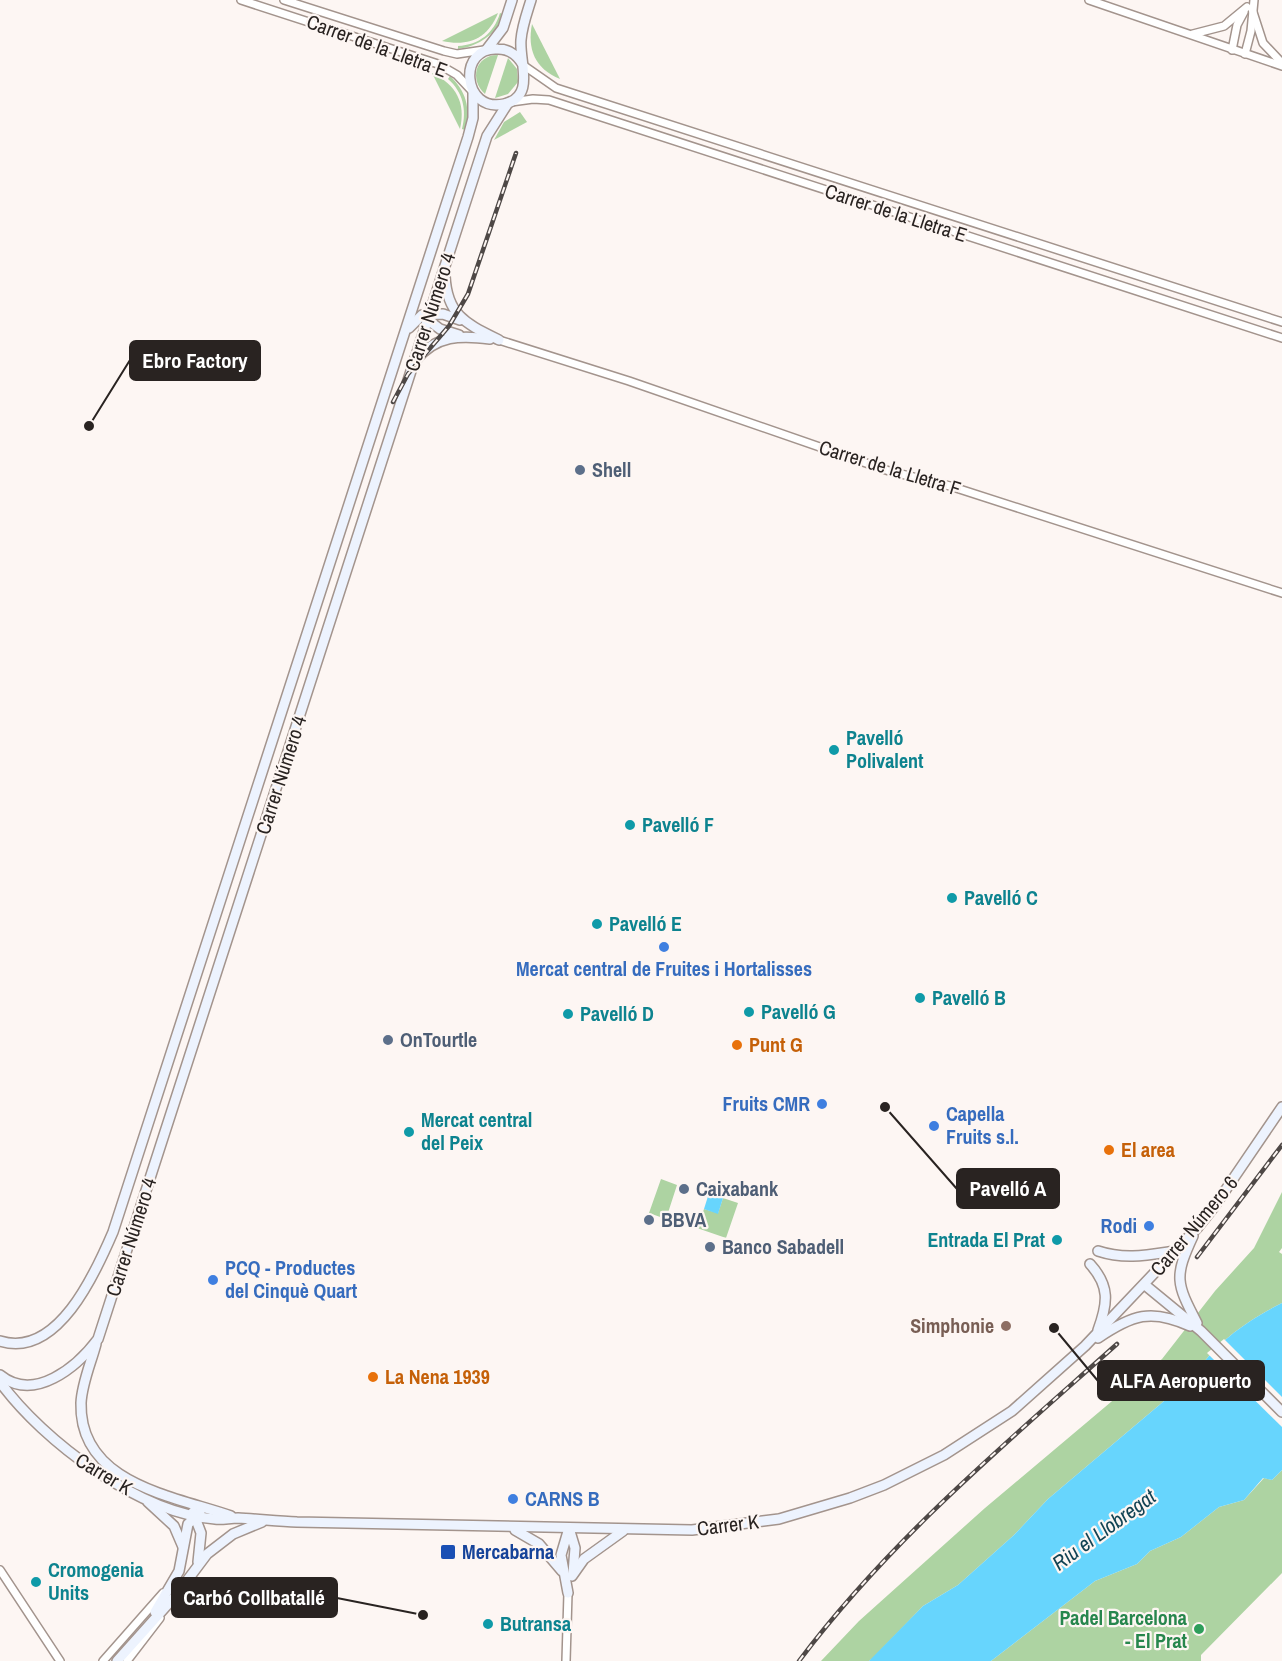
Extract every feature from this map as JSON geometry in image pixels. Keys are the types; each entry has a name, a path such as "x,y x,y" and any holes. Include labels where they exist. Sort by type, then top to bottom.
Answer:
{"street":[{"name":"Carrer de la Lletra E","path":"241,0 438,64 457,75 473,92"},
{"name":"Carrer de la Lletra E","path":"284,0 451,53 487,49"},
{"path":"512,0 503,28 487,49 477,56 470,68 468,76 473,92 486,104 508,103 523,88 522,34 531,0"},
{"path":"1089,0 1232,50 1282,64"},
{"path":"1232,50 1237,25 1253,0"},
{"path":"1190,34 1224,26 1250,8"},
{"path":"1245,54 1251,31 1250,8"},
{"path":"1250,8 1263,43 1282,64"},
{"path":"487,49 507,51 519,58 523,66"},
{"name":"Carrer de la Lletra E","path":"523,66 556,88 1282,322"},
{"name":"Carrer Número 4","path":"0,1341 13,1344 30,1342 56,1325 71,1310 88,1284 112,1232 468,137 473,118 473,92"},
{"name":"Carrer de la Lletra E","path":"508,103 533,99 549,100 1282,338"},
{"name":"Carrer Número 4","path":"0,1375 20,1385 40,1384 81,1359 98,1339 414,363 426,316 444,269 490,128 508,103"},
{"path":"444,269 447,297 465,323"},
{"path":"417,295 426,316 444,331 499,340"},
{"path":"403,336 426,316 449,316 499,340"},
{"path":"414,363 434,344 460,335"},
{"name":"Carrer de la Lletra F","path":"499,340 628,381 889,471 950,486 1282,593"},
{"name":"Carrer Número 6","path":"1145,1285 1214,1207 1282,1107"},
{"path":"1198,1227 1180,1264 1179,1281 1201,1331"},
{"path":"1098,1251 1111,1256 1141,1257 1175,1251"},
{"path":"1090,1264 1103,1281 1107,1296 1097,1333"},
{"path":"1145,1285 1201,1331 1282,1412"},
{"name":"Carrer K","path":"0,1382 30,1418 58,1444 97,1473 140,1495 215,1520 235,1518 267,1521 623,1531 692,1530 779,1518 815,1509 884,1485 944,1455 1002,1418 1084,1346 1145,1285"},
{"path":"1084,1346 1124,1321 1144,1315 1175,1319 1201,1331"},
{"name":"Carrer K","path":"98,1339 81,1402 85,1428 93,1447 115,1472 183,1503 235,1518"},
{"path":"140,1495 177,1530 184,1556"},
{"path":"183,1503 195,1515 202,1541 197,1565"},
{"path":"195,1515 218,1512"},
{"path":"126,1658 179,1571 184,1556 186,1531 195,1515"},
{"path":"126,1658 197,1565 233,1534 267,1521"},
{"path":"506,1527 526,1534 539,1544 562,1571"},
{"path":"568,1593 562,1571 561,1555 569,1528"},
{"path":"566,1661 568,1593 575,1548 569,1528"},
{"path":"572,1576 584,1558 623,1531"},
{"path":"0,1570 60,1661"},
{"path":"103,1661 169,1587"},
{"path":"147,1624 177,1594"}],"green space":[{"path":"498,13 489,29 476,39 461,43 442,41"},
{"path":"500,13 505,15 492,33 480,42 458,49 458,46 473,43 485,37 494,26"},
{"path":"532,24 560,79 544,70 535,57 531,42"},
{"path":"498,55 485,94 477,82 477,69 484,59"},
{"path":"508,58 517,69 518,82 508,94 495,98"},
{"path":"432,73 447,83 457,95 462,111 460,129"},
{"path":"450,76 466,100 465,130 462,129 464,108 457,90 448,79"},
{"path":"520,112 527,122 494,140 504,122"},
{"path":"661,1179 677,1185 666,1219 664,1218 665,1212 663,1218 649,1213"},
{"path":"1282,1192 1282,1248 1279,1252 1282,1254 1282,1303 1245,1324 1223,1342 1196,1374 1048,1499 1014,1535 958,1585 923,1606 873,1658 869,1661 821,1661 859,1621 985,1508 1162,1359 1215,1291 1254,1248"},
{"path":"723,1198 738,1203 726,1238 697,1228 704,1209 718,1213"},
{"path":"1282,1470 1282,1573 1201,1655 1201,1661 991,1661 1095,1581 1137,1564 1150,1551 1181,1537 1219,1507 1244,1500 1264,1478 1272,1480"}],"water":[{"path":"709,1193 723,1198 718,1214 704,1209"},
{"name":"Riu el Llobregat","path":"1282,1303 1282,1470 1272,1480 1263,1478 1244,1500 1219,1507 1181,1537 1150,1551 1137,1564 1095,1581 991,1661 869,1661 923,1606 958,1585 1014,1535 1048,1499 1196,1374 1223,1342 1245,1324"}],"pier":[{"path":"1224,1339 1282,1397 1282,1427 1207,1353"}],"railway":[{"path":"393,402 408,374 449,326 468,294 516,153"},
{"path":"1197,1257 1282,1145"},
{"path":"799,1661 871,1574 910,1534 991,1456 1117,1344"}],"place":[{"name":"Ebro Factory","path":"89,426"},
{"name":"Shell","path":"580,470"},
{"name":"Pavelló Polivalent","path":"834,750"},
{"name":"Pavelló F","path":"630,825"},
{"name":"Pavelló C","path":"952,898"},
{"name":"Pavelló E","path":"597,924"},
{"name":"Mercat central de Fruites i Hortalisses","path":"664,947"},
{"name":"Pavelló B","path":"920,998"},
{"name":"Pavelló G","path":"749,1012"},
{"name":"Pavelló D","path":"568,1014"},
{"name":"OnTourtle","path":"388,1040"},
{"name":"Punt G","path":"737,1045"},
{"name":"Fruits CMR","path":"822,1104"},
{"name":"Pavelló A","path":"885,1107"},
{"name":"Capella Fruits s.l.","path":"934,1126"},
{"name":"Mercat central del Peix","path":"409,1132"},
{"name":"El area","path":"1109,1150"},
{"name":"Caixabank","path":"684,1189"},
{"name":"BBVA","path":"649,1220"},
{"name":"Rodi","path":"1149,1226"},
{"name":"Entrada El Prat","path":"1057,1240"},
{"name":"Banco Sabadell","path":"710,1247"},
{"name":"PCQ - Productes del Cinquè Quart","path":"213,1280"},
{"name":"Simphonie","path":"1006,1326"},
{"name":"ALFA Aeropuerto","path":"1054,1328"},
{"name":"La Nena 1939","path":"373,1377"},
{"name":"CARNS B","path":"513,1499"},
{"name":"Mercabarna","path":"448,1552"},
{"name":"Cromogenia Units","path":"36,1582"},
{"name":"Carbó Collbatallé","path":"423,1615"},
{"name":"Butransa","path":"488,1624"},
{"name":"Padel Barcelona - El Prat","path":"1199,1629"}]}
